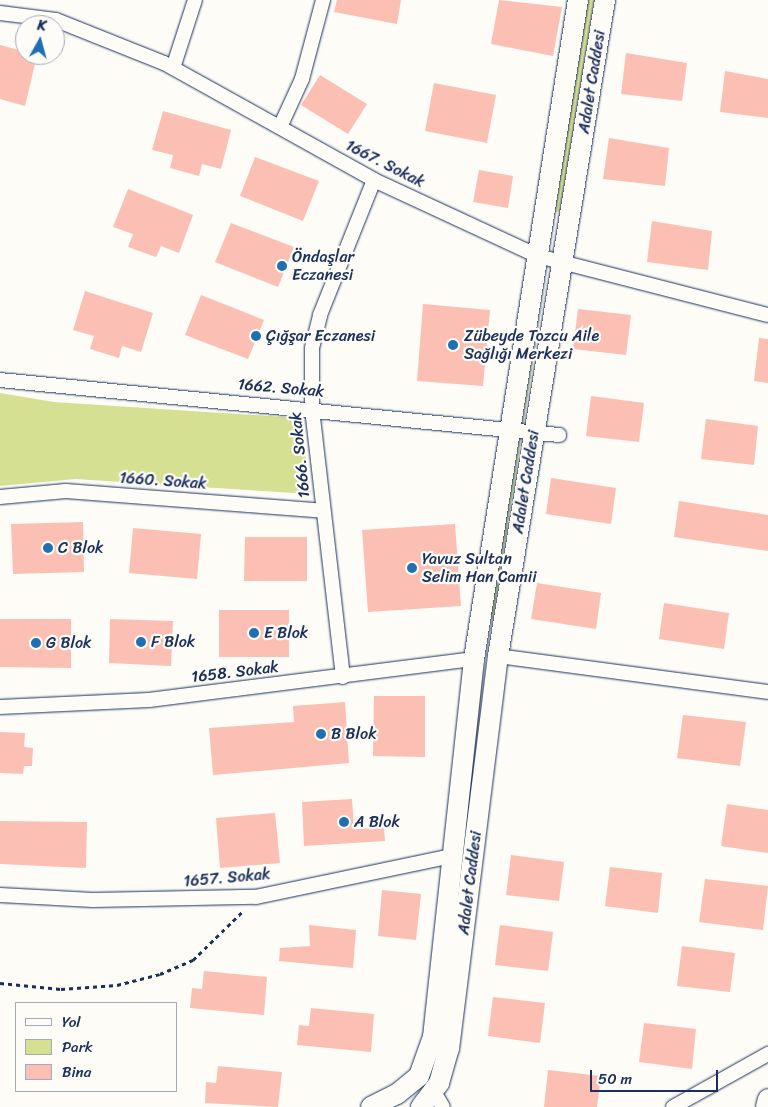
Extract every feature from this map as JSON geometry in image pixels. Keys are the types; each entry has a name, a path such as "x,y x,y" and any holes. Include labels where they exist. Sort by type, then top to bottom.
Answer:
{"street":[{"path":"173,68 195,0"},
{"path":"280,127 302,79 323,0"},
{"path":"371,1107 409,1086 429,1053 474,659 578,0"},
{"name":"Adalet Caddesi","path":"421,1107 438,1099 452,1030 498,656 605,0"},
{"name":"1667. Sokak","path":"0,13 56,20 173,68 374,180 538,256 562,264 768,315"},
{"name":"1666. Sokak","path":"343,677 312,408 312,348 320,315 374,180"},
{"name":"1662. Sokak","path":"0,380 312,408 559,435"},
{"name":"1660. Sokak","path":"0,497 66,490 323,511"},
{"path":"498,656 768,692"},
{"name":"1658. Sokak","path":"0,707 149,700 474,659"},
{"name":"1657. Sokak","path":"0,895 103,900 256,897 453,856"},
{"path":"673,1107 768,1054"},
{"path":"766,1107 768,1100"}],"path":[{"path":"0,983 61,989 117,985 160,974 193,960 218,940 256,897"}],"green space":[{"path":"588,0 594,0 560,211 555,212"},
{"path":"547,274 493,619 489,619"},
{"path":"0,393 54,402 300,418 311,494 75,479 0,486"},
{"path":"484,668 448,1012 438,1055 481,669"}],"building":[{"path":"337,0 401,0 397,24 334,12"},
{"path":"499,0 562,7 553,56 491,44"},
{"path":"0,45 15,49 15,65 35,65 25,106 0,99"},
{"path":"626,53 687,63 682,101 621,94"},
{"path":"725,71 768,79 768,118 720,112"},
{"path":"320,75 367,104 348,134 301,105"},
{"path":"434,83 496,95 487,143 425,131"},
{"path":"163,111 231,130 221,169 202,164 199,176 170,168 173,155 152,150"},
{"path":"609,138 669,148 665,186 603,179"},
{"path":"255,157 319,181 303,221 240,196"},
{"path":"479,170 513,176 508,208 473,202"},
{"path":"128,189 193,215 179,253 161,246 156,257 128,247 133,234 113,227"},
{"path":"652,221 712,231 708,270 647,262"},
{"path":"231,223 294,247 278,287 215,262"},
{"path":"85,291 153,313 141,352 122,346 119,358 90,349 94,336 73,330"},
{"path":"201,295 264,320 248,359 185,335"},
{"name":"Zübeyde Tozcu Aile Sağlığı Merkezi","path":"423,304 490,310 483,386 417,381"},
{"path":"578,309 631,315 626,355 573,349"},
{"path":"759,338 768,339 768,383 754,381"},
{"path":"591,396 644,403 639,442 586,436"},
{"path":"706,419 758,426 754,465 701,459"},
{"path":"551,478 616,488 611,524 546,514"},
{"path":"679,501 768,515 768,551 674,537"},
{"name":"C Blok","path":"83,522 84,572 13,574 11,524"},
{"name":"Yavuz Sultan Selim Han Camii","path":"455,524 461,606 368,612 362,530"},
{"path":"133,528 201,534 197,579 129,573"},
{"path":"245,537 307,537 307,581 244,581"},
{"path":"537,583 601,593 596,629 531,619"},
{"path":"664,603 729,613 724,649 659,639"},
{"name":"E Blok","path":"219,610 289,610 289,657 219,657"},
{"name":"G Blok","path":"0,619 71,619 71,668 0,667"},
{"name":"F Blok","path":"110,619 173,621 171,666 109,663"},
{"path":"374,696 425,696 425,757 373,756"},
{"path":"345,702 349,763 213,775 209,728 294,722 293,706"},
{"path":"683,715 746,722 740,766 677,758"},
{"path":"0,732 25,733 24,747 33,748 32,766 24,766 23,774 0,773"},
{"name":"A Blok","path":"352,799 354,829 384,828 385,841 304,846 302,802"},
{"path":"727,804 768,810 768,853 721,846"},
{"path":"275,813 280,863 220,868 216,818"},
{"path":"0,821 87,822 86,868 0,864"},
{"path":"511,855 564,862 559,901 506,895"},
{"path":"610,867 662,873 658,913 605,906"},
{"path":"705,879 768,886 763,930 699,922"},
{"path":"382,890 421,894 416,940 378,936"},
{"path":"309,925 356,930 353,968 279,961 280,948 310,946"},
{"path":"500,925 553,932 548,971 495,965"},
{"path":"682,946 735,953 730,992 677,986"},
{"path":"204,971 267,977 264,1015 190,1008 192,988 202,989"},
{"path":"493,997 545,1003 540,1043 488,1036"},
{"path":"311,1008 374,1014 371,1052 297,1045 299,1025 309,1026"},
{"path":"644,1023 696,1029 692,1069 639,1062"},
{"path":"218,1066 282,1072 278,1107 205,1103 206,1082 216,1083"},
{"path":"548,1070 601,1076 597,1107 544,1107"}],"place":[{"name":"Öndaşlar Eczanesi","path":"282,266"},
{"name":"Çığşar Eczanesi","path":"256,336"},
{"name":"Zübeyde Tozcu Aile Sağlığı Merkezi","path":"453,345"},
{"name":"C Blok","path":"48,548"},
{"name":"Yavuz Sultan Selim Han Camii","path":"412,568"},
{"name":"E Blok","path":"254,633"},
{"name":"F Blok","path":"141,642"},
{"name":"G Blok","path":"36,643"},
{"name":"B Blok","path":"321,734"},
{"name":"A Blok","path":"344,822"}]}
